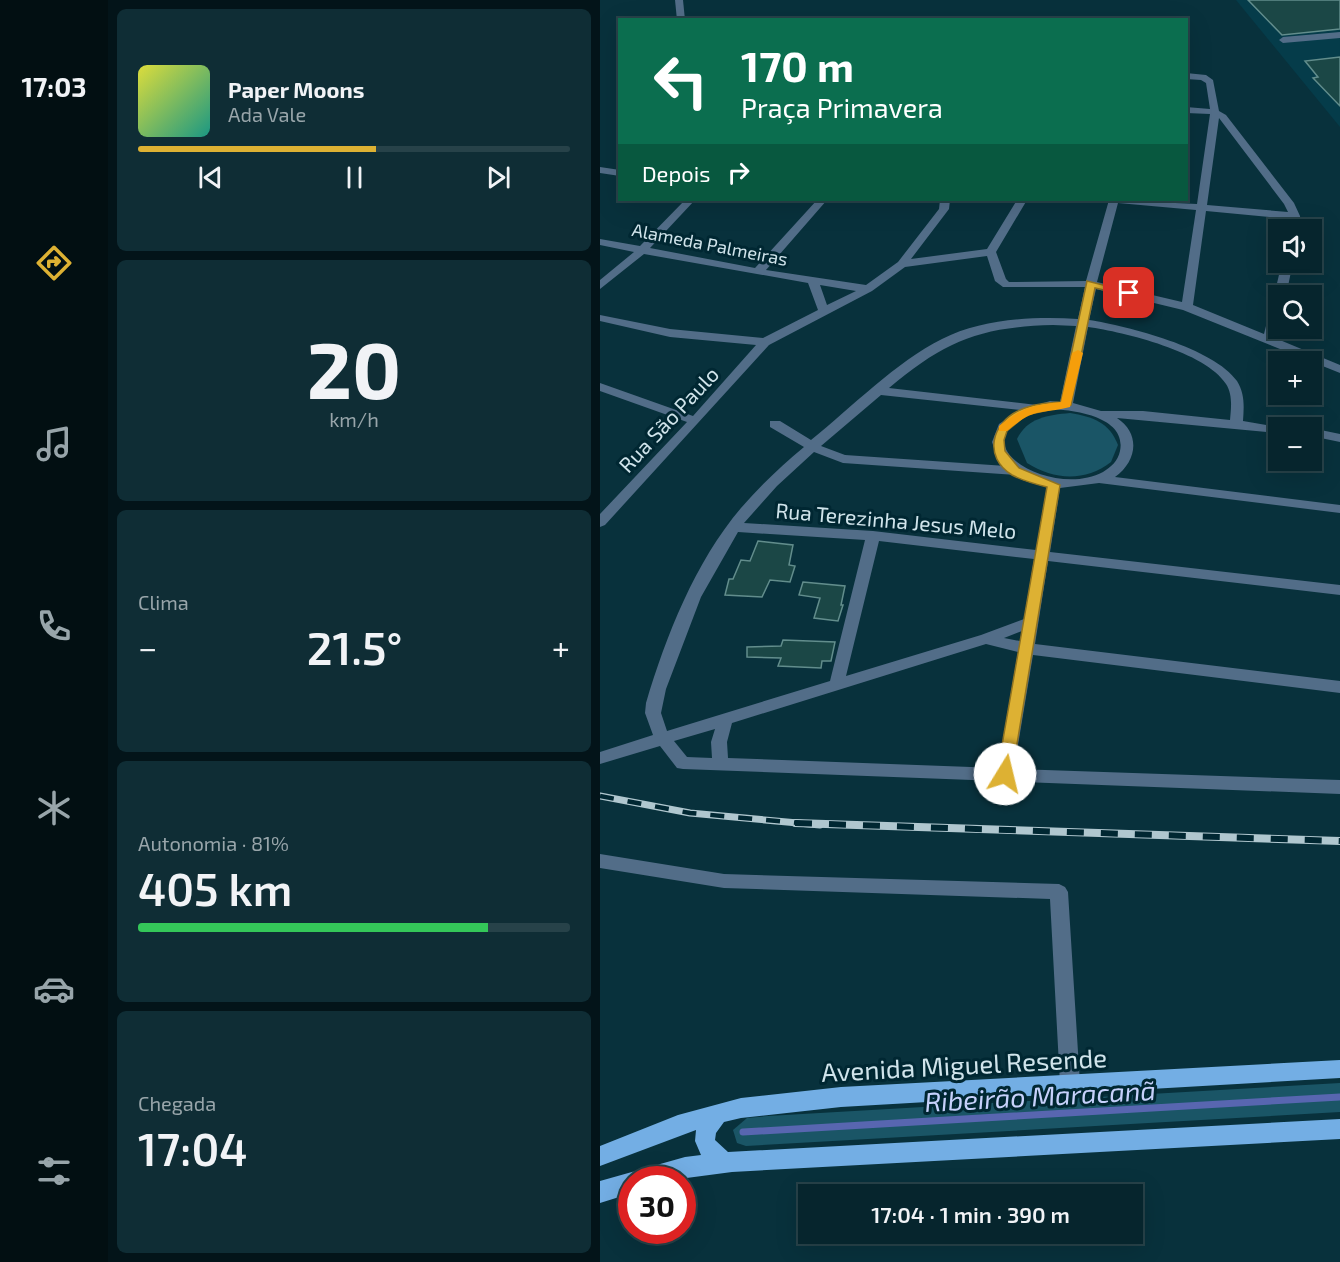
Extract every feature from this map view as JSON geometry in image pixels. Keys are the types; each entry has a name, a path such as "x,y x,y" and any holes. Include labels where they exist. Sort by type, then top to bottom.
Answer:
{"main road":[{"name":"Avenida Miguel Resende","path":"600,1156 678,1125 741,1108 841,1097 1340,1069"},
{"path":"717,1115 707,1127 705,1143 708,1150 724,1162"},
{"path":"693,1166 724,1162 1340,1129"},
{"path":"600,1192 618,1186"}],"street":[{"path":"679,0 681,18"},
{"path":"1284,40 1340,35"},
{"path":"1187,308 1215,112 1210,82 1203,77 1188,76"},
{"path":"1188,110 1215,112 1236,130 1289,203 1295,219"},
{"path":"600,170 618,173"},
{"path":"600,286 642,250 689,201"},
{"path":"758,272 821,201"},
{"path":"600,318 670,333 765,342 868,289 902,264 944,209 945,201"},
{"path":"1021,201 991,252 1001,281 1007,285 1091,284 1187,308 1340,369"},
{"path":"1066,405 1091,284 1114,201"},
{"path":"1125,201 1295,216"},
{"name":"Alameda Palmeiras","path":"600,242 813,282 868,289"},
{"path":"902,264 991,252"},
{"name":"Alameda Palmeiras","path":"813,282 824,312"},
{"path":"1236,424 1238,395 1224,374 1199,357 1177,347 1084,323 1009,326 958,336 942,343 879,391 813,447 759,496 734,527 715,557 678,632 653,712 664,740 683,763 1340,787"},
{"name":"Rua São Paulo","path":"600,522 695,422 765,342"},
{"path":"604,391 695,422"},
{"path":"879,391 1036,408 1066,405 1102,414 1143,415 1268,428"},
{"path":"1036,408 1010,421 1002,430 998,440 999,451 1005,462 1015,471 1033,480 1054,485 1077,485 1099,479 1113,472 1123,462 1128,450 1126,439 1120,428 1102,414"},
{"path":"1120,428 1143,415"},
{"path":"775,424 831,456 855,461 1015,471"},
{"path":"1322,434 1340,438"},
{"path":"1099,479 1340,509"},
{"path":"1005,774 1054,485"},
{"name":"Rua Terezinha Jesus Melo","path":"734,527 873,536 1340,590"},
{"path":"837,683 873,536"},
{"path":"600,758 664,740 837,683 986,639 1030,622"},
{"path":"986,639 1025,648 1340,687"},
{"path":"720,765 719,742 725,720"},
{"path":"600,861 724,881 1059,892 1070,1084"}],"shaded area":[{"path":"1236,0 1340,0 1340,127"},
{"path":"1070,413 1093,419 1110,431 1118,445 1111,462 1080,476 1048,473 1027,463 1017,439 1026,426 1039,419"},
{"path":"1340,1083 1340,1112 746,1146 737,1143 733,1130 747,1118 768,1116"}],"building":[{"path":"1248,0 1340,0 1340,29 1282,35"},
{"path":"1340,57 1340,106 1313,78 1318,77 1305,61"},
{"path":"758,541 793,545 789,565 795,566 790,582 770,580 762,597 725,595 729,579 733,579 741,560 750,561"},
{"path":"803,582 845,586 838,621 814,618 820,598 799,595"},
{"path":"783,640 835,642 831,661 822,661 821,668 778,666 781,658 747,657 747,647 781,646"}],"waterway":[{"name":"Ribeirão Maracanã","path":"743,1132 1340,1097"}],"railway":[{"path":"600,796 690,813 800,823"},
{"path":"795,823 800,823"},
{"path":"800,823 1340,841"},
{"path":"800,823 820,825"}],"slow traffic":[{"path":"1003,429 1022,413 1050,405 1066,405 1078,353"}],"route":[{"path":"1005,774 1054,485 1033,480 1015,471 1005,462 999,451 998,440 1002,430 1022,413 1050,405 1066,405 1091,284 1129,293"}]}
